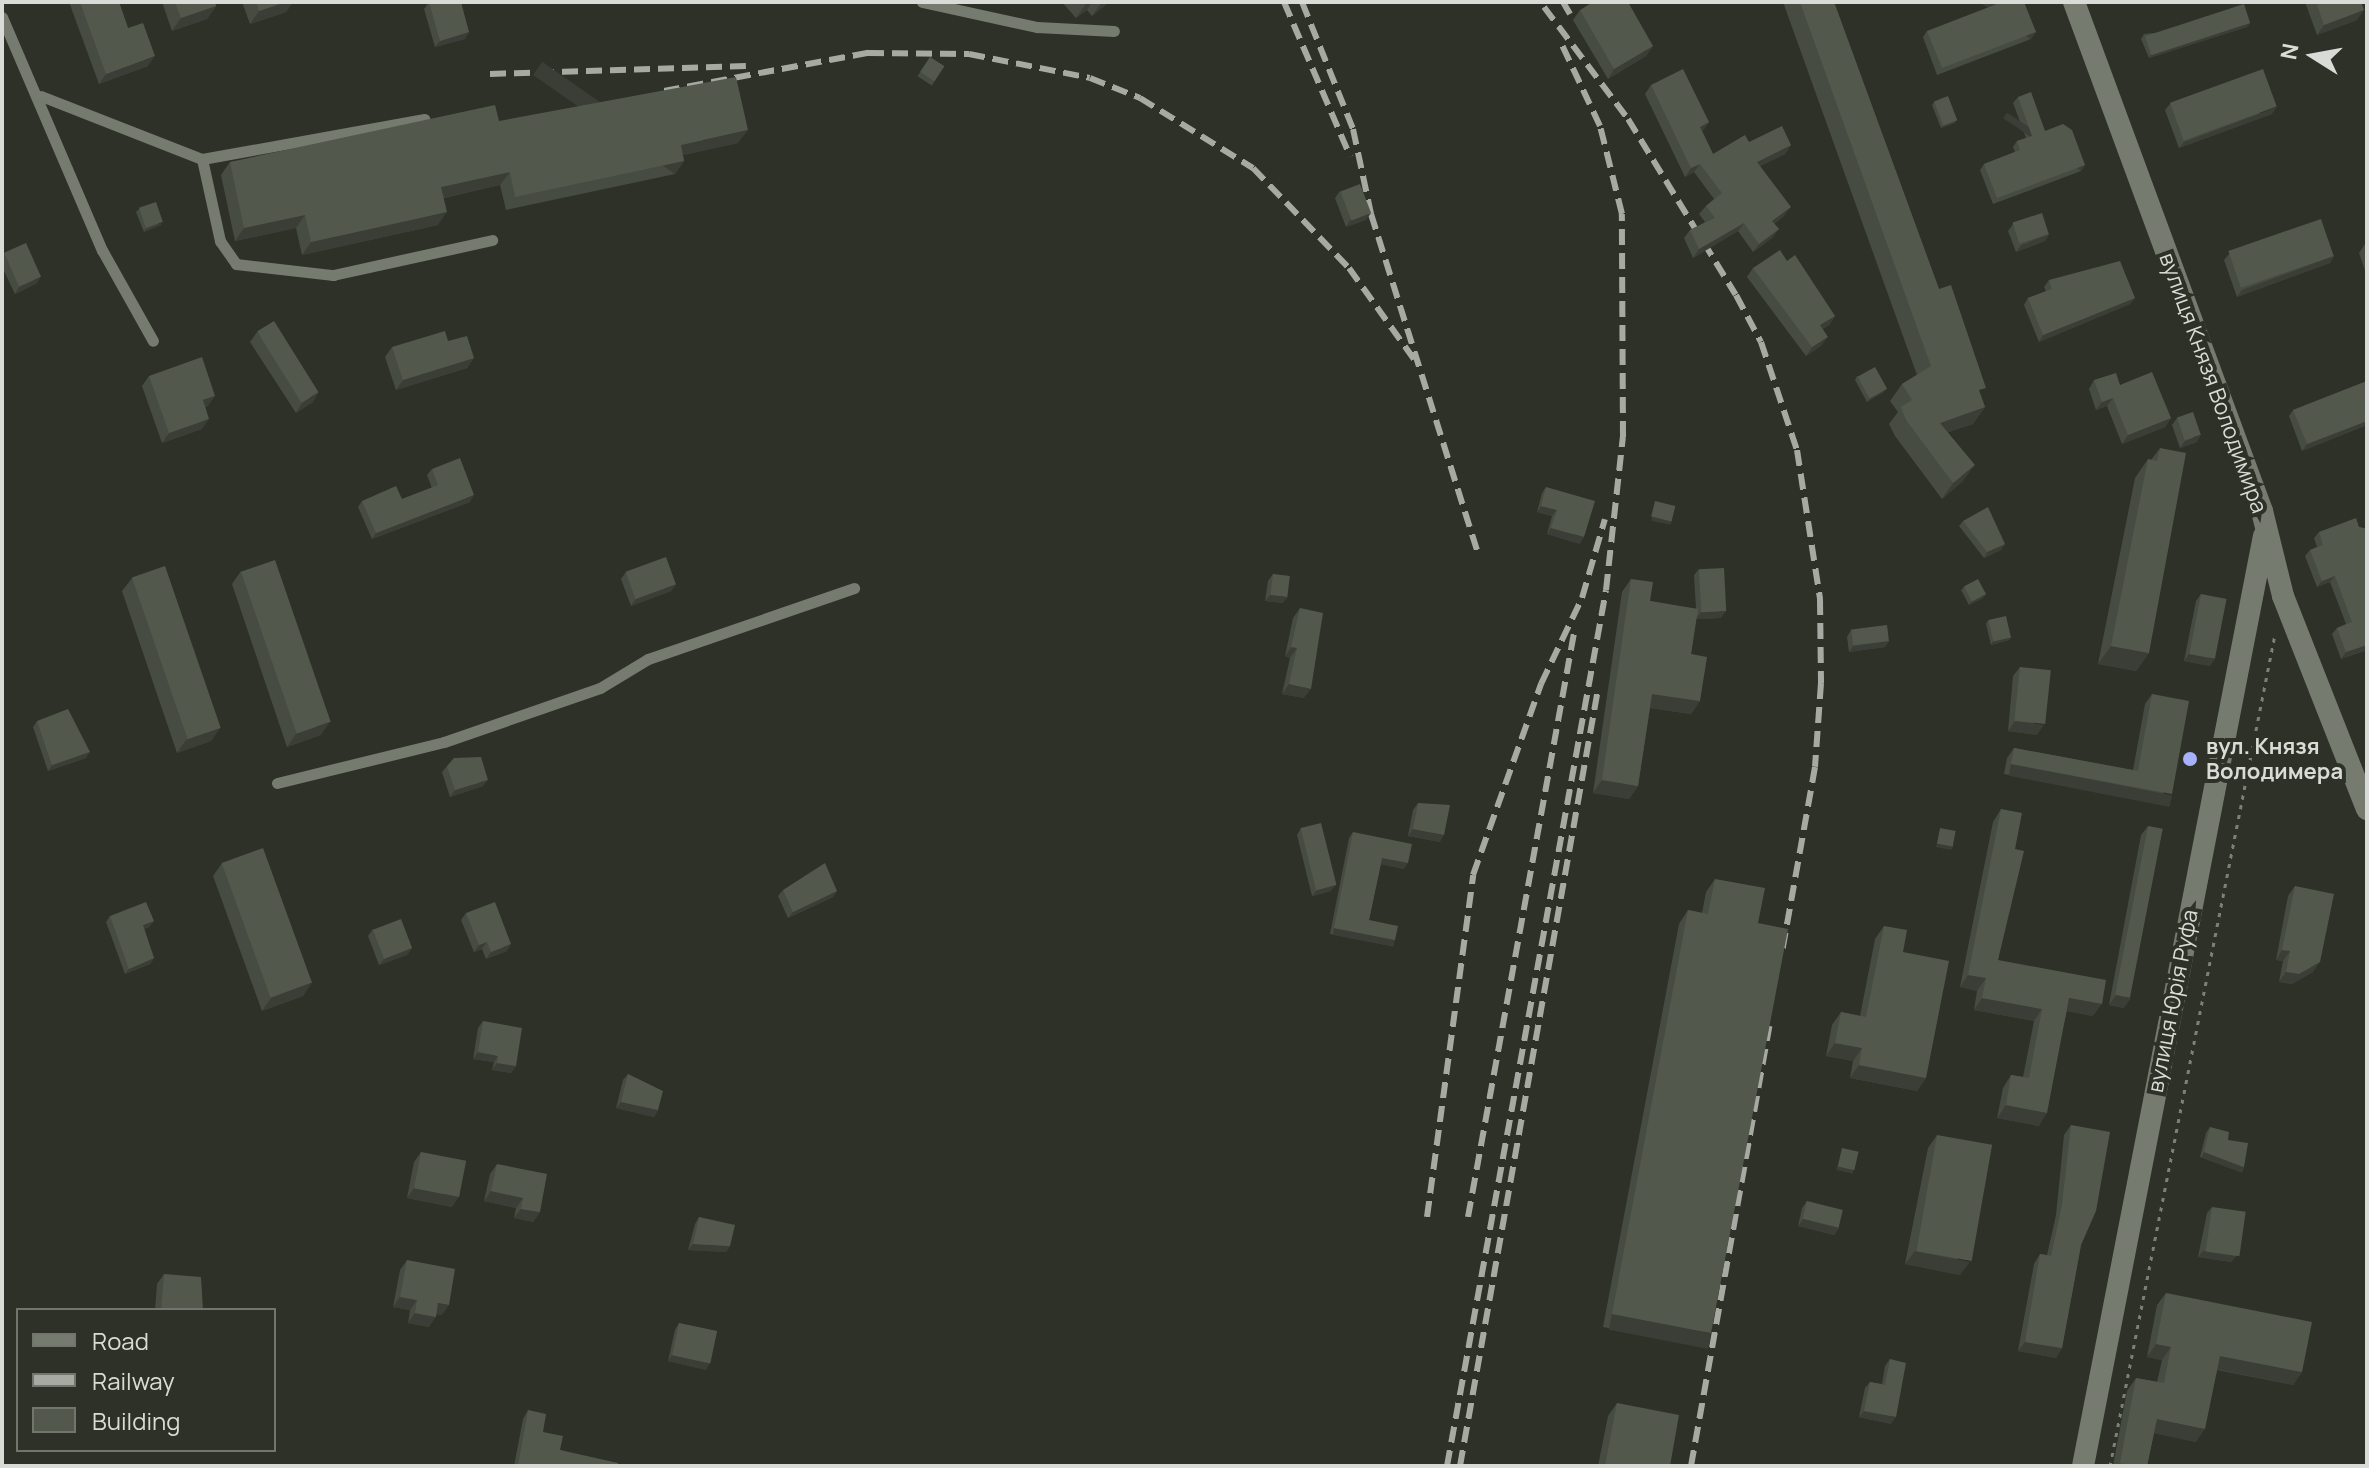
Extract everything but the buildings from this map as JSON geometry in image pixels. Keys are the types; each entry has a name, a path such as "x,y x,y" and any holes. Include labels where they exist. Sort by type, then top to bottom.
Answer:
{"street":[{"name":"вулиця Князя Володимира","path":"2074,2 2262,511 2264,536 2283,596 2367,809"},
{"name":"вулиця Юрія Руфа","path":"2083,1466 2264,536"}],"lane":[{"path":"922,2 1037,27 1114,31"},
{"path":"2,17 41,96 102,250 153,341"},
{"path":"41,96 202,159 424,119"},
{"path":"202,159 220,241 236,264 333,275 492,240"},
{"path":"277,783 444,742 600,688 648,659 854,588"}],"path":[{"path":"2110,1466 2283,596"}],"railway":[{"path":"1284,2 1350,156"},
{"path":"1302,2 1353,129 1371,214 1477,551"},
{"path":"1563,2 1570,14"},
{"path":"1544,7 1628,119 1736,295 1761,342 1797,450 1820,599 1821,683 1815,767 1782,952"},
{"path":"1447,1466 1606,590 1623,437 1622,214 1600,126 1562,45"},
{"path":"664,91 868,53 969,54 1090,78 1140,98 1253,168 1349,268 1414,359"},
{"path":"490,74 746,66"},
{"path":"1427,1217 1473,875 1541,684 1582,598 1605,519"},
{"path":"1468,1217 1574,633"},
{"path":"1460,1466 1598,689"},
{"path":"1691,1466 1769,1026"}],"place":[{"name":"вул. Князя Володимера","path":"2190,759"}]}
